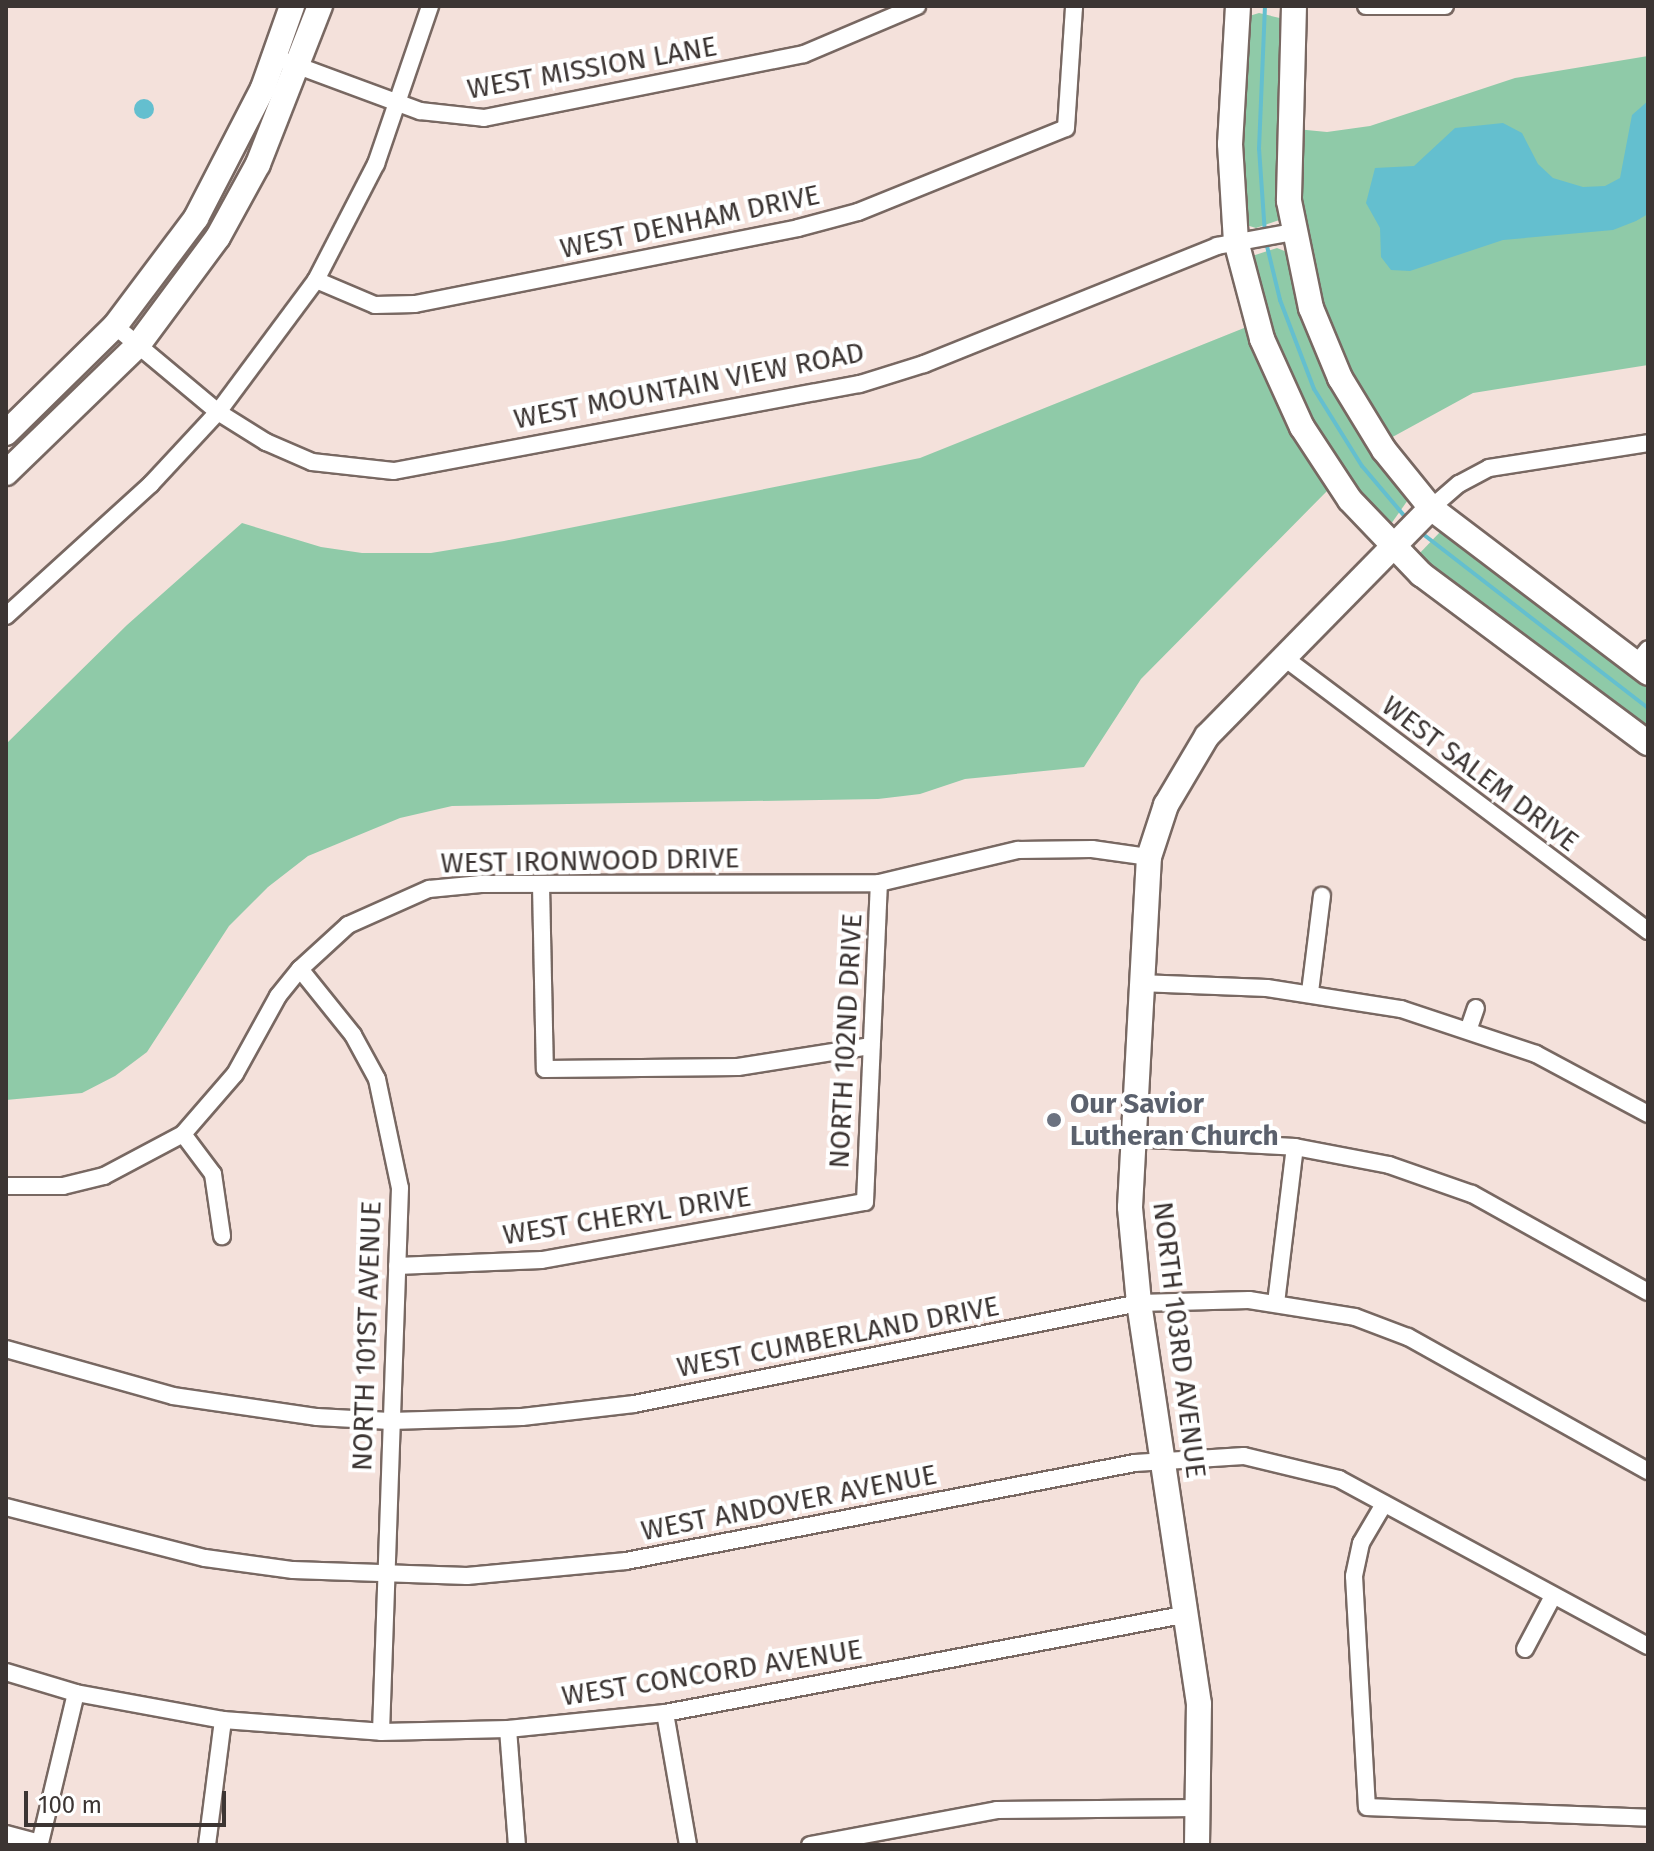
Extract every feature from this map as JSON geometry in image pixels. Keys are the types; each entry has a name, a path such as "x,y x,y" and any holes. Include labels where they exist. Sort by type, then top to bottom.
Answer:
{"street":[{"path":"6,433 115,326 196,218 232,153 274,57 292,6"},
{"path":"6,473 138,345 218,237 258,164 300,67 320,6"},
{"path":"6,616 151,484 218,412 316,280 370,176 398,104 430,6"},
{"name":"WEST MISSION LANE","path":"274,57 398,104 450,118 502,115 804,54 917,6"},
{"name":"WEST DENHAM DRIVE","path":"316,280 356,300 395,306 798,228 858,212 1066,128 1074,6"},
{"path":"1238,6 1230,144 1236,241 1251,307 1289,403 1337,483 1392,548 1648,743"},
{"path":"1294,6 1287,129 1293,232 1311,308 1335,369 1384,450 1431,508 1644,662"},
{"path":"1366,6 1445,6"},
{"name":"WEST MOUNTAIN VIEW ROAD","path":"115,326 218,412 266,442 312,462 359,471 438,466 890,376 1236,241 1293,232"},
{"path":"1431,508 1459,484 1489,468 1648,443"},
{"name":"NORTH 103RD AVENUE","path":"1197,1845 1199,1704 1188,1614 1139,1303 1130,1220 1139,983 1149,857 1166,805 1191,759 1282,656 1431,508"},
{"name":"WEST SALEM DRIVE","path":"1282,656 1648,931"},
{"name":"WEST IRONWOOD DRIVE","path":"6,1186 63,1186 104,1176 183,1134 235,1074 278,996 300,969 348,925 429,889 541,885 879,883 1018,850 1092,849 1149,857"},
{"name":"NORTH 102ND DRIVE","path":"865,1202 879,883"},
{"path":"541,885 545,1069 738,1067 871,1046"},
{"path":"1310,992 1322,896"},
{"name":"NORTH 101ST AVENUE","path":"300,969 353,1035 377,1079 400,1188 384,1575 381,1732"},
{"path":"1139,983 1310,992 1469,1028 1572,1071 1648,1114"},
{"path":"1469,1028 1476,1008"},
{"path":"183,1134 213,1174 222,1236"},
{"path":"1131,1138 1295,1147 1389,1165 1472,1194 1648,1292"},
{"path":"1276,1303 1295,1147"},
{"name":"WEST CHERYL DRIVE","path":"397,1266 542,1260 865,1202"},
{"name":"WEST CUMBERLAND DRIVE","path":"6,1349 173,1396 317,1417 390,1421 522,1417 634,1404 1139,1303 1276,1303 1355,1317 1438,1350 1648,1471"},
{"name":"WEST ANDOVER AVENUE","path":"6,1507 205,1558 384,1575 551,1571 626,1561 1163,1459 1215,1454 1273,1459 1330,1475 1552,1598 1648,1646"},
{"path":"1384,1504 1361,1543 1354,1576 1367,1807 1648,1818"},
{"path":"1525,1649 1552,1598"},
{"name":"WEST CONCORD AVENUE","path":"6,1672 76,1693 223,1720 381,1732 508,1729 665,1713 1188,1614"},
{"path":"6,1834 40,1843 76,1693"},
{"path":"665,1713 688,1845"},
{"path":"207,1845 223,1720"},
{"path":"508,1729 517,1845"},
{"path":"810,1845 997,1810 1198,1808"}],"green space":[{"path":"1259,13 1284,19 1282,219 1256,228 1243,224 1237,172 1246,17"},
{"path":"1648,56 1648,365 1473,393 1387,440 1328,332 1300,228 1296,129 1327,132 1370,126 1515,78"},
{"path":"1277,248 1287,252 1410,497 1391,524 1376,521 1284,378 1249,257"},
{"path":"1249,326 1331,487 1141,679 1084,767 965,779 920,794 878,799 452,806 400,818 308,856 268,887 229,926 147,1052 115,1076 82,1093 6,1100 6,744 127,625 242,523 321,547 362,553 431,553 504,541 920,458"},
{"path":"1441,531 1648,684 1648,737 1417,556"}],"water":[{"path":"144,99 151,102 154,109 151,116 144,119 137,116 134,109 137,102"},
{"path":"1648,101 1648,214 1613,230 1503,240 1410,271 1391,270 1381,257 1380,228 1366,203 1375,168 1414,166 1455,128 1503,123 1522,133 1538,164 1553,178 1583,187 1605,186 1620,178 1632,115"}],"waterway":[{"path":"1265,6 1259,149 1265,234"},
{"path":"1266,242 1280,300 1314,389 1362,466 1407,519"},
{"path":"1419,531 1648,708"}],"place":[{"name":"Our Savior Lutheran Church","path":"1054,1120"}]}
